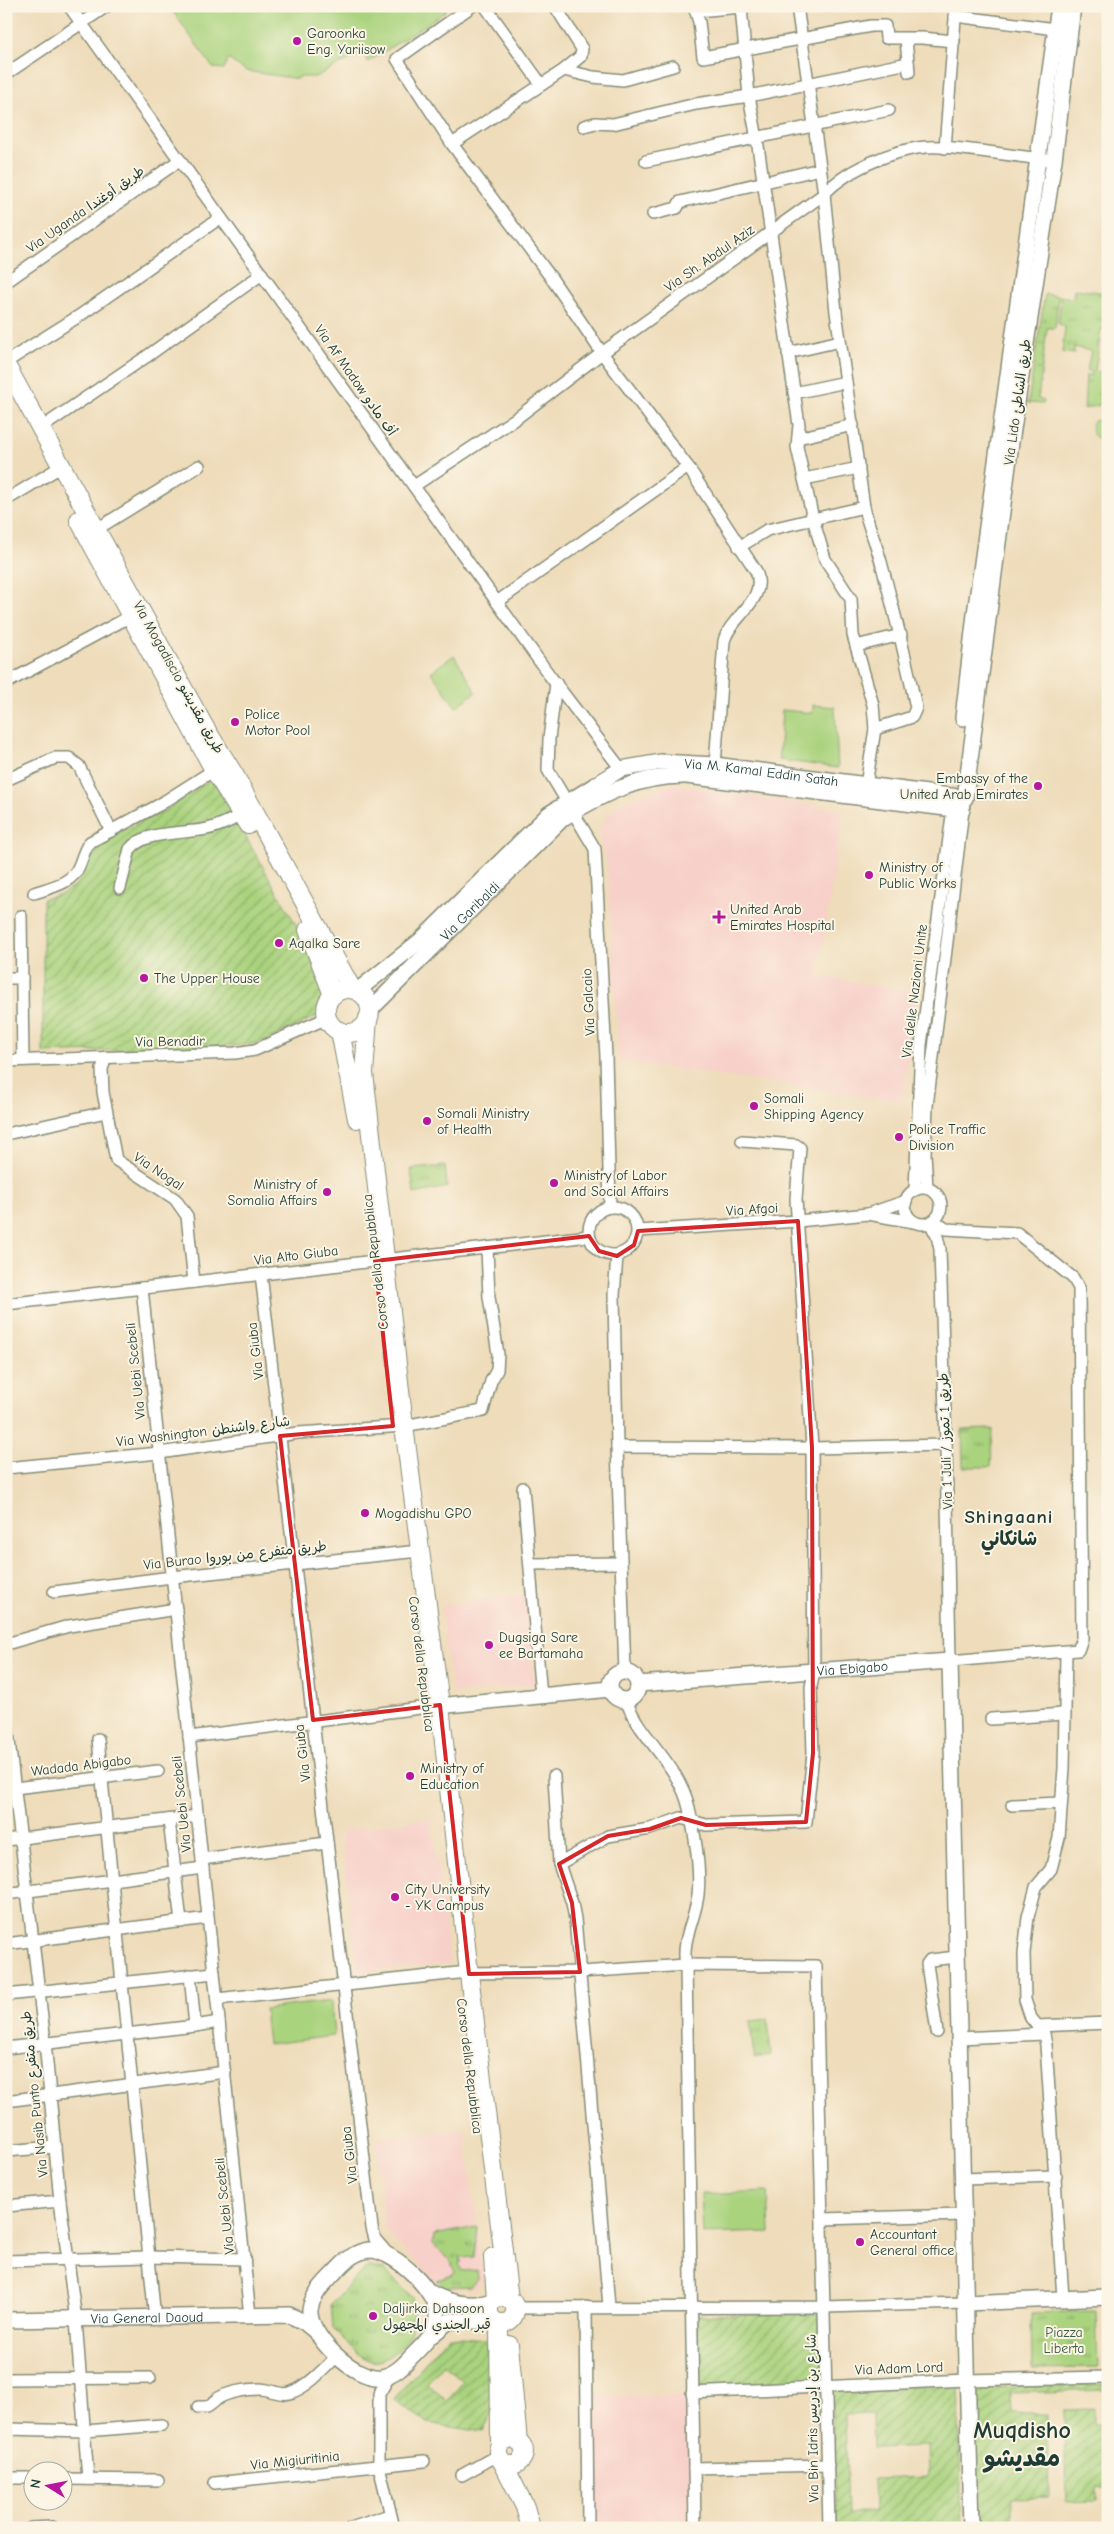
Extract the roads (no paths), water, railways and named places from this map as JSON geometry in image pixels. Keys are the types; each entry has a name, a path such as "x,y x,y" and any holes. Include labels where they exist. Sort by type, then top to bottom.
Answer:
{"highway":[{"name":"Via Mogadiscio طريق مقديشو","path":"6,364 40,428 58,469 148,636 214,770 247,811 355,990"},
{"name":"Via Mogadiscio طريق مقديشو","path":"6,385 96,529 131,616 148,636 204,726 313,940 333,995"},
{"path":"369,1014 360,1029 347,1032 340,1031 327,1018 327,1006 333,995 338,991 355,990 366,999 369,1014 364,1073 380,1260 398,1426 434,1706 502,2310 520,2448 525,2507"},
{"name":"Corso della Repubblica","path":"340,1031 353,1088 380,1260"},
{"path":"502,2310 501,2454 525,2507 531,2528"},
{"path":"501,2454 510,2439 520,2448"}],"main road":[{"name":"Via Lido طريق الشاطئ","path":"958,803 961,741 1054,160 1063,30 1059,6"},
{"name":"Via Lido طريق الشاطئ","path":"958,803 1038,158 1063,30 1073,6"},
{"name":"Via M. Kamal Eddin Satah","path":"569,808 621,769 661,762 688,770 958,803"},
{"name":"Via M. Kamal Eddin Satah","path":"569,808 634,782 672,776 688,770 715,765 866,785 958,803"},
{"name":"Via Garibaldi","path":"355,990 420,941 536,826 569,808"},
{"name":"Via Garibaldi","path":"369,1014 563,818 569,808"},
{"name":"Via Ebigabo","path":"638,1684 950,1661"},
{"path":"950,1661 971,2528"},
{"path":"625,1672 634,1675 638,1684 637,1692 626,1700 618,1699 610,1689 614,1676 625,1672"},
{"path":"434,1706 610,1689"},
{"path":"289,2315 303,2307 347,2260 357,2253 373,2250 387,2253 431,2293 451,2303 485,2304 502,2310"},
{"path":"315,2331 310,2309 317,2292"},
{"path":"429,2338 435,2328 438,2317 436,2304 431,2293"},
{"path":"965,2303 1108,2297"},
{"path":"289,2315 304,2322 315,2331 356,2371 367,2376 379,2378 390,2375 400,2369 429,2338 449,2321 502,2310"},
{"name":"Via General Daoud","path":"6,2320 155,2319 289,2315"}],"street":[{"name":"Via Af Madow أف مادو","path":"70,6 220,218 556,684 621,769"},
{"path":"6,74 107,6"},
{"path":"472,6 397,59 452,144 552,279 602,353 688,467 760,580 759,590 726,631 715,765"},
{"path":"485,6 541,84"},
{"path":"452,144 564,70 581,56 582,48 555,6"},
{"path":"797,6 800,40 824,194 840,341 864,507 869,530 879,556 901,635 916,708 912,717 875,729"},
{"path":"866,785 875,729 873,705 852,626 852,599 825,560 804,479 798,438 800,425 749,96 745,49 741,7 696,9 703,58 745,49 871,26 886,26 886,38 922,38 954,41"},
{"path":"944,148 956,11 1063,30"},
{"path":"584,126 595,123 613,124 696,104 908,67 906,39"},
{"path":"564,70 593,77 623,80 673,66"},
{"path":"646,161 890,110"},
{"name":"Via Sh. Abdul Aziz","path":"414,486 518,417 602,353 824,194 832,185 863,166 915,150 944,148 1054,160"},
{"name":"Via Uganda طريق أوغندا","path":"6,282 180,160"},
{"path":"653,214 677,208 680,202 820,169"},
{"path":"6,364 220,218"},
{"path":"40,428 146,357 262,274"},
{"path":"788,353 840,341"},
{"path":"794,393 846,382"},
{"path":"798,438 853,425"},
{"path":"96,529 199,466"},
{"path":"497,602 688,467"},
{"path":"804,479 859,468"},
{"path":"6,500 58,469"},
{"path":"739,548 767,530 864,507"},
{"path":"6,683 131,616"},
{"path":"856,646 901,635"},
{"name":"Via Galcaio","path":"556,684 549,739 548,770 595,849 606,1057 610,1207"},
{"path":"6,780 55,758 69,758 79,766 111,831"},
{"path":"34,893 71,880 79,866 85,848 90,842 159,805 214,770"},
{"name":"Via delle Nazioni Unite","path":"927,1188 925,1153 927,1106 958,803"},
{"name":"Via delle Nazioni Unite","path":"914,1190 921,1045 958,803"},
{"path":"120,888 130,848 134,843 180,832 219,826 247,811"},
{"path":"20,916 23,1060"},
{"path":"6,978 22,978"},
{"name":"Via Benadir","path":"6,1061 235,1054 255,1050 327,1018"},
{"name":"Via Nogal","path":"106,1057 102,1068 106,1112 116,1160 137,1172 183,1207 188,1216 194,1282"},
{"path":"6,1134 106,1112"},
{"path":"559,1864 608,1836 650,1829 681,1818 706,1826 806,1822 813,1753 811,1687 814,1672 812,1448 796,1199 800,1148 796,1145 742,1141"},
{"path":"927,1188 937,1195 940,1201 938,1216 932,1222 924,1225 868,1214 906,1201 914,1190 927,1188"},
{"path":"906,1201 906,1213 914,1222"},
{"path":"610,1207 619,1207 632,1215 638,1231 634,1245 628,1251 617,1256 599,1251 589,1236 592,1219 597,1213 610,1207"},
{"name":"Via Afgoi","path":"638,1231 798,1221 868,1214"},
{"path":"932,1222 946,1229 1017,1233 1073,1278 1079,1288 1082,1639 1078,1650 1066,1652 1064,1768 1056,1854 1051,1869 1036,1888 1025,1935 1023,1976 1025,2000 1031,2018 1041,2030 1056,2176 1063,2298"},
{"name":"Via 1 Juli / طريق 1 تموز","path":"932,1222 940,1249 950,1661"},
{"name":"Via Alto Giuba","path":"6,1304 589,1236"},
{"name":"Via Washington شارع واشنطن","path":"6,1468 159,1453 280,1436 398,1426 483,1411 491,1381 497,1370 498,1354 489,1297 487,1248"},
{"path":"617,1256 614,1295 625,1672"},
{"name":"Via Giuba","path":"261,1274 372,2228"},
{"name":"Via Uebi Scebeli","path":"142,1288 250,2316"},
{"path":"617,1447 812,1448 946,1445"},
{"path":"522,1488 541,1696"},
{"name":"Via Burao طريق متفرع من بوروا","path":"54,1592 295,1563 414,1552"},
{"path":"530,1564 621,1563"},
{"path":"6,1644 69,1626 176,1610"},
{"name":"Via Ebigabo","path":"950,1661 1066,1652"},
{"path":"626,1700 635,1721 650,1737 678,1779 692,1820 698,1871 698,1893 685,1941 684,1956 686,1966 695,2528"},
{"path":"189,1736 434,1706"},
{"path":"991,1719 1064,1714"},
{"name":"Via Nasib Punto طريق متفرع","path":"6,1716 11,1789 22,1838 45,2042 60,2201 76,2320 88,2479"},
{"path":"98,1739 155,2319"},
{"name":"Wadada Abigabo","path":"11,1789 158,1770"},
{"path":"554,1776 559,1864 572,1903 580,1972 609,2306"},
{"path":"1012,1805 1060,1802"},
{"path":"6,1840 198,1816"},
{"path":"170,1820 181,1922"},
{"path":"6,1894 175,1872 203,1864 327,1843"},
{"path":"6,1944 208,1918"},
{"path":"937,2032 927,1964 930,1960 957,1957"},
{"path":"217,1999 344,1984 463,1973 580,1972 686,1966"},
{"name":"Via Bin Idris شارع بن إدريس","path":"686,1966 816,1966 829,2528"},
{"path":"6,1995 214,1973"},
{"path":"190,1975 194,2026"},
{"path":"6,2048 219,2022"},
{"path":"959,2038 1108,2023"},
{"path":"6,2101 225,2072"},
{"path":"6,2152 55,2147"},
{"path":"963,2179 1056,2176"},
{"path":"6,2206 60,2201"},
{"path":"822,2219 964,2215"},
{"path":"357,2253 369,2238 372,2228"},
{"path":"372,2228 376,2239 387,2253"},
{"path":"6,2261 149,2257 244,2259"},
{"path":"502,2310 609,2306 824,2307 965,2303"},
{"path":"586,2307 588,2528"},
{"path":"198,2407 207,2407 228,2394 260,2389 281,2394 291,2393 322,2372 338,2355"},
{"path":"390,2375 379,2394 379,2466 394,2528"},
{"path":"367,2376 379,2394"},
{"name":"Via Adam Lord","path":"692,2393 966,2380 1108,2377"},
{"path":"6,2379 150,2378"},
{"path":"6,2429 85,2431 162,2425"},
{"path":"462,2475 501,2454"},
{"name":"Via Migiuritinia","path":"215,2483 424,2461"},
{"path":"694,2468 828,2465"},
{"path":"6,2478 22,2478"},
{"path":"72,2479 158,2480"},
{"path":"351,2528 390,2515"},
{"path":"31,2528 52,2527"}],"place":[{"name":"Garoonka Eng. Yariisow","path":"297,41"},
{"name":"Police Motor Pool","path":"235,722"},
{"name":"Embassy of the United Arab Emirates","path":"1038,786"},
{"name":"Ministry of Public Works","path":"869,875"},
{"name":"United Arab Emirates Hospital","path":"719,917"},
{"name":"Aqalka Sare","path":"279,943"},
{"name":"The Upper House","path":"144,978"},
{"name":"Somali Shipping Agency","path":"754,1106"},
{"name":"Somali Ministry of Health","path":"427,1121"},
{"name":"Police Traffic Division","path":"899,1137"},
{"name":"Ministry of Labor and Social Affairs","path":"554,1183"},
{"name":"Ministry of Somalia Affairs","path":"327,1192"},
{"name":"Mogadishu GPO","path":"365,1513"},
{"name":"Dugsiga Sare ee Bartamaha","path":"489,1645"},
{"name":"Ministry of Education","path":"410,1776"},
{"name":"City University - YK Campus","path":"395,1897"},
{"name":"Accountant General office","path":"860,2242"},
{"name":"Daljirka Dahsoon قبر الجندي المجهول","path":"373,2316"}],"district":[{"name":"Shingaani شانكاني","path":"1009,1527"},
{"name":"Muqdisho مقديشو","path":"1022,2444"}],"park label":[{"name":"Piazza Liberta","path":"1064,2340"}]}
